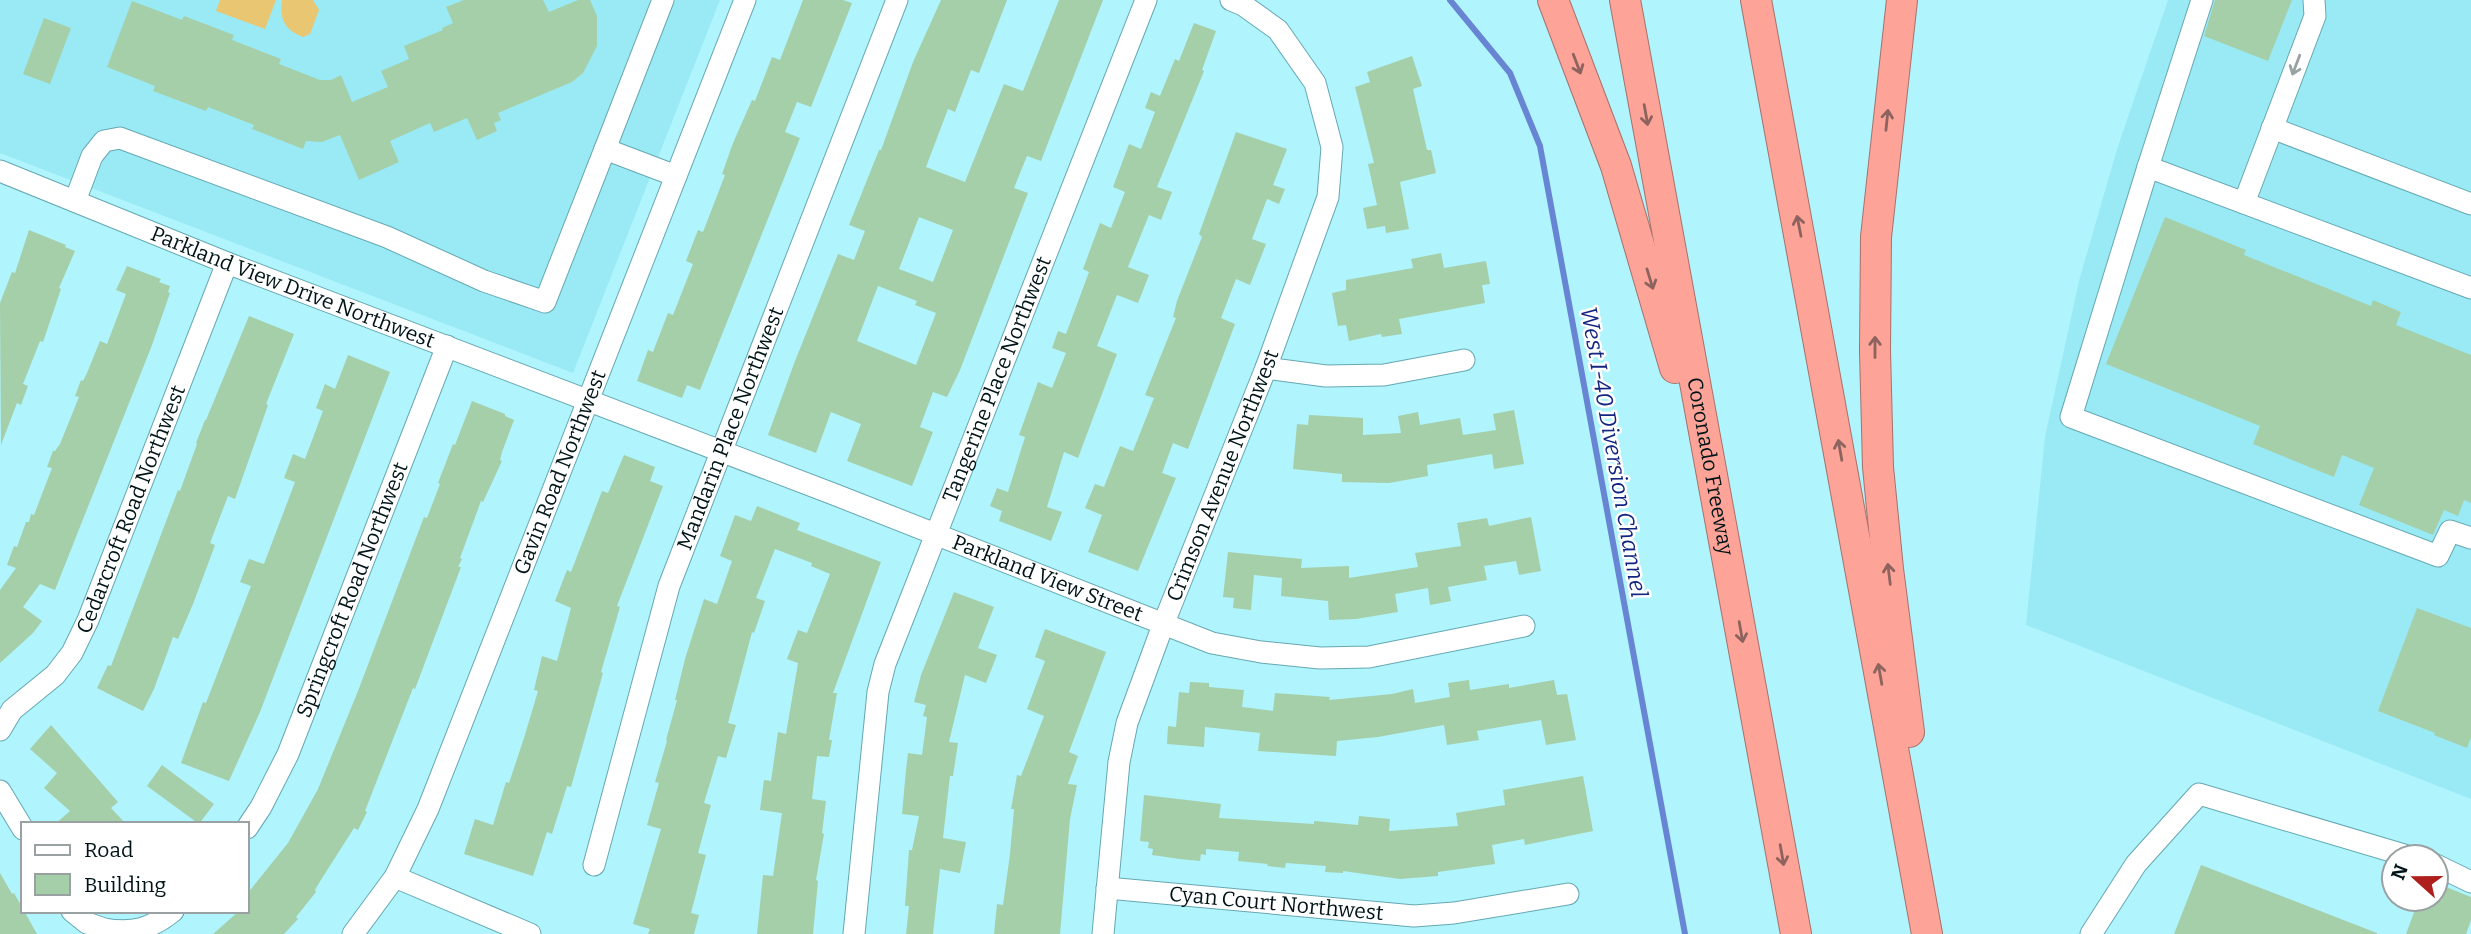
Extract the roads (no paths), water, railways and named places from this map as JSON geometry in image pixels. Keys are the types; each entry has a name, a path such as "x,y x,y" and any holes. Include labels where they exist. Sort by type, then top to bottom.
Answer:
{"highway":[{"path":"1553,0 1616,166 1729,565"},
{"name":"Coronado Freeway","path":"1625,0 1796,934"},
{"path":"1756,0 1929,934"},
{"path":"1902,0 1876,237 1878,467 1888,569 1906,699 1929,934"}],"street":[{"path":"75,201 92,156 104,141 120,138 387,237 484,281 545,302 663,0"},
{"name":"Gavin Road Northwest","path":"353,934 395,877 428,809 745,0"},
{"name":"Mandarin Place Northwest","path":"594,865 669,586 897,0"},
{"name":"Tangerine Place Northwest","path":"854,934 878,692 885,664 1146,0"},
{"name":"Crimson Avenue Northwest","path":"1102,934 1119,762 1127,723 1163,625 1266,368 1328,197 1332,147 1315,83 1278,30 1243,5 1231,0"},
{"path":"2202,0 2071,417 2438,556 2450,531 2471,538"},
{"path":"2244,203 2315,16 2314,0"},
{"path":"2272,128 2471,204"},
{"path":"605,149 676,176"},
{"path":"2148,167 2471,288"},
{"name":"Parkland View Drive Northwest","path":"3,180 75,201 227,263 589,400"},
{"name":"Cedarcroft Road Northwest","path":"0,730 12,710 55,675 72,653 88,620 227,263"},
{"name":"Springcroft Road Northwest","path":"248,826 288,754 447,346"},
{"path":"1266,368 1326,376 1384,375 1464,360"},
{"name":"Parkland View Street","path":"589,400 1212,643 1261,652 1320,658 1369,657 1524,626"},
{"path":"0,791 21,826"},
{"path":"2091,934 2136,864 2199,794 2380,848"},
{"path":"2450,872 2471,882"},
{"path":"395,877 530,934"},
{"name":"Cyan Court Northwest","path":"1107,888 1414,916 1454,913 1568,894"},
{"path":"74,913 104,932 123,933 142,931 171,913"}],"waterway":[{"name":"West I-40 Diversion Channel","path":"1450,0 1510,73 1540,146 1685,934"}]}
